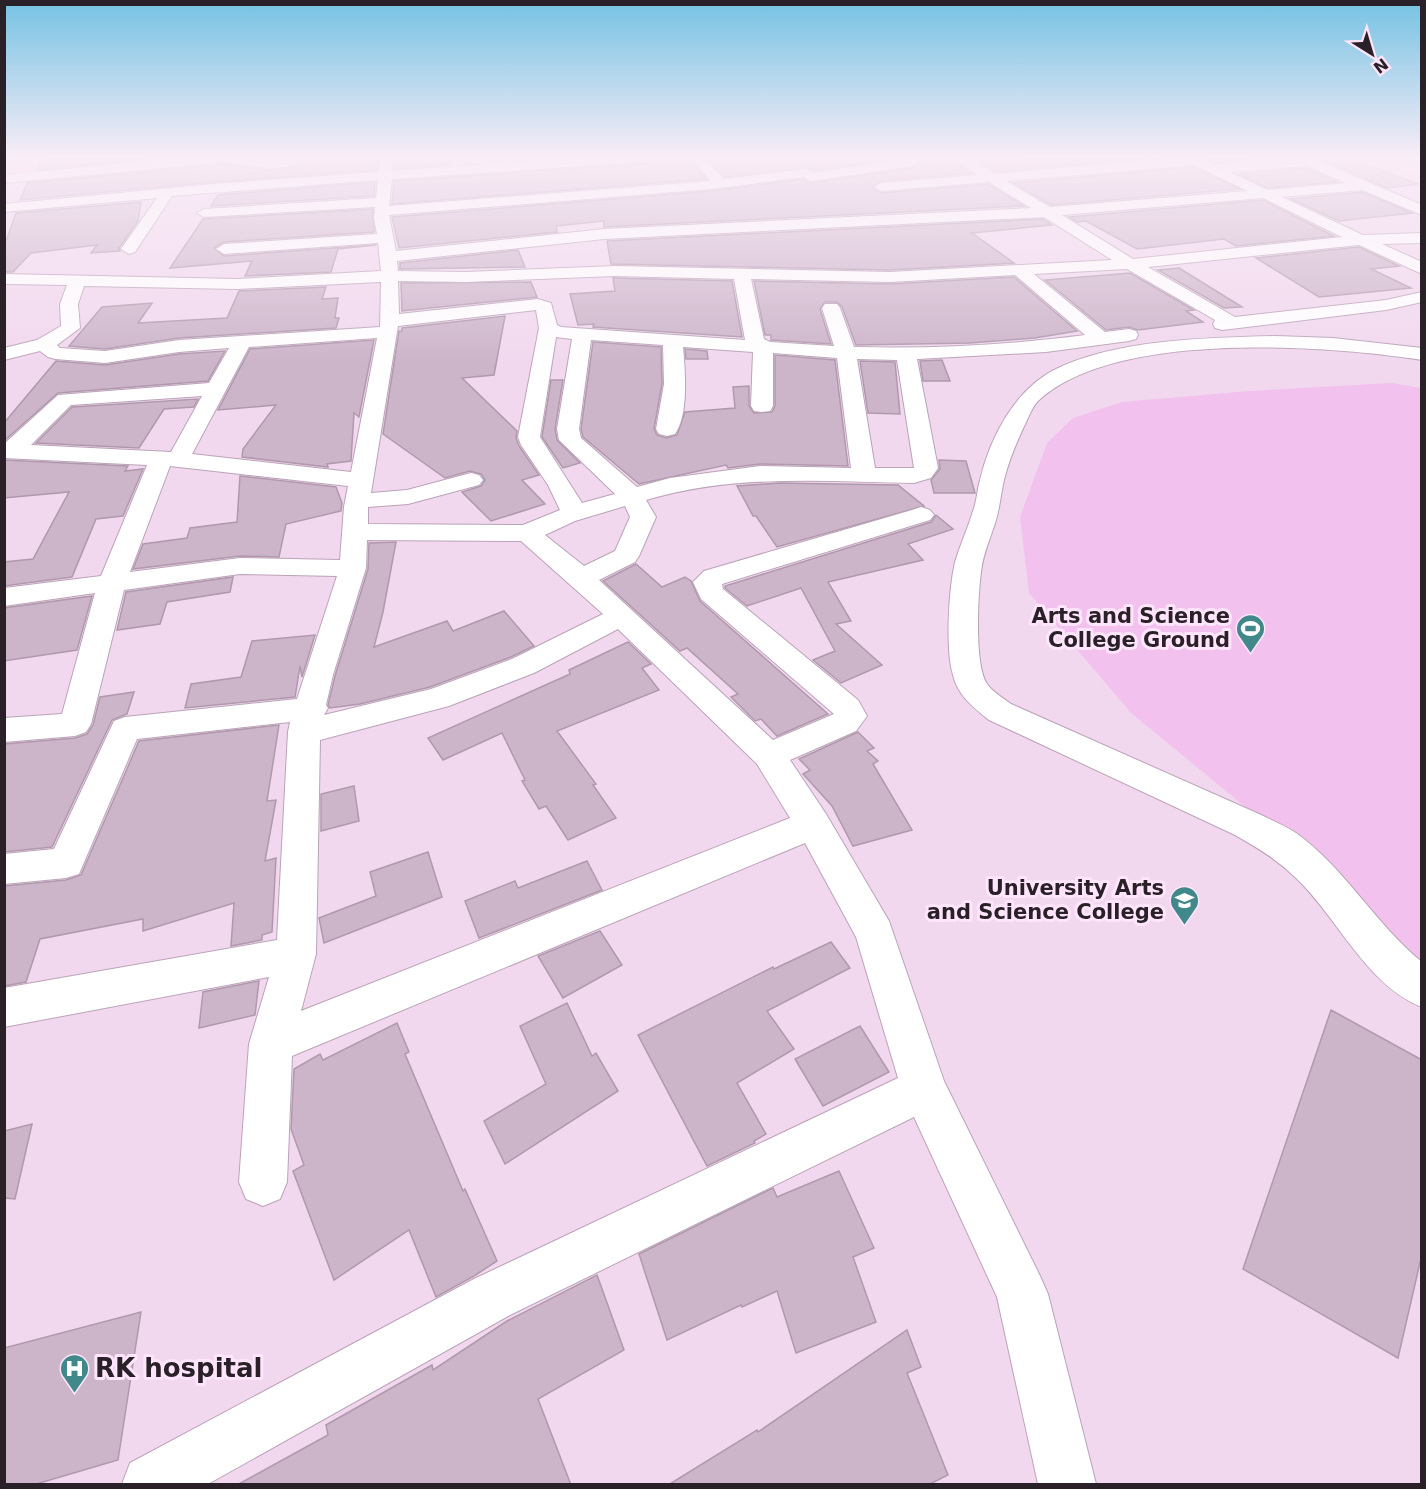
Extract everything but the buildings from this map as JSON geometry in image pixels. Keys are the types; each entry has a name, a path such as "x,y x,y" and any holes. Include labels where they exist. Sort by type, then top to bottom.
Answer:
{"street":[{"path":"129,249 145,225"},
{"path":"263,1182 271,1044 296,954 308,720 318,675 353,568 359,490 389,327 389,267 382,225"},
{"path":"4,279 237,284 389,267 457,250 604,234 769,225"},
{"path":"1069,225 1130,264 1231,322"},
{"path":"1329,225 1422,269"},
{"path":"451,233 465,277 477,330"},
{"path":"224,249 385,238"},
{"path":"389,267 465,277 615,271 890,277 1130,264 1359,240 1422,238"},
{"path":"1020,271 1101,339"},
{"path":"742,274 759,345 762,406"},
{"path":"4,354 44,344 71,328 69,304 77,280"},
{"path":"548,328 558,332 906,354 1046,346 1386,305 1422,297"},
{"path":"44,344 55,353 105,357 179,346 389,327 473,311 532,304 543,305 548,328 529,437 532,445 560,485 574,513"},
{"path":"831,308 846,352 864,474"},
{"path":"581,578 626,556 643,517 632,496 570,441 568,429 582,333"},
{"path":"667,429 675,399 676,373 672,339"},
{"path":"1422,354 1330,342 1284,341 1214,345 1122,355 1084,366 1045,383 1028,399 992,478 987,510 966,565 965,670 974,690 1000,711 1246,824 1282,843 1312,869 1391,962 1422,988"},
{"path":"4,730 75,724 112,584 170,458 216,389 242,342"},
{"path":"355,532 527,533 574,513 670,485 760,473 914,476 923,473 926,468 906,354"},
{"path":"9,451 65,399 216,389"},
{"path":"9,451 170,458 408,497 471,480"},
{"path":"769,755 846,723 851,716 847,708 711,593 707,582 714,577 921,515"},
{"path":"527,533 581,578 769,755 813,825 875,933 924,1089 1022,1294 1067,1485"},
{"path":"4,597 240,566 353,568"},
{"path":"4,869 66,863 125,729 308,720 438,698 523,666 622,616"},
{"path":"271,1044 813,825"},
{"path":"4,1008 296,954"},
{"path":"151,1485 492,1298 924,1089"}],"shaded area":[{"name":"Arts and Science College Ground","path":"1391,383 1421,388 1421,978 1254,814 1131,713 1029,593 1020,517 1047,443 1073,418 1122,402 1249,391"}],"place":[{"name":"Arts and Science College Ground","path":"1251,654"},
{"name":"University Arts and Science College","path":"1185,926"},
{"name":"RK hospital","path":"74,1394"}]}
